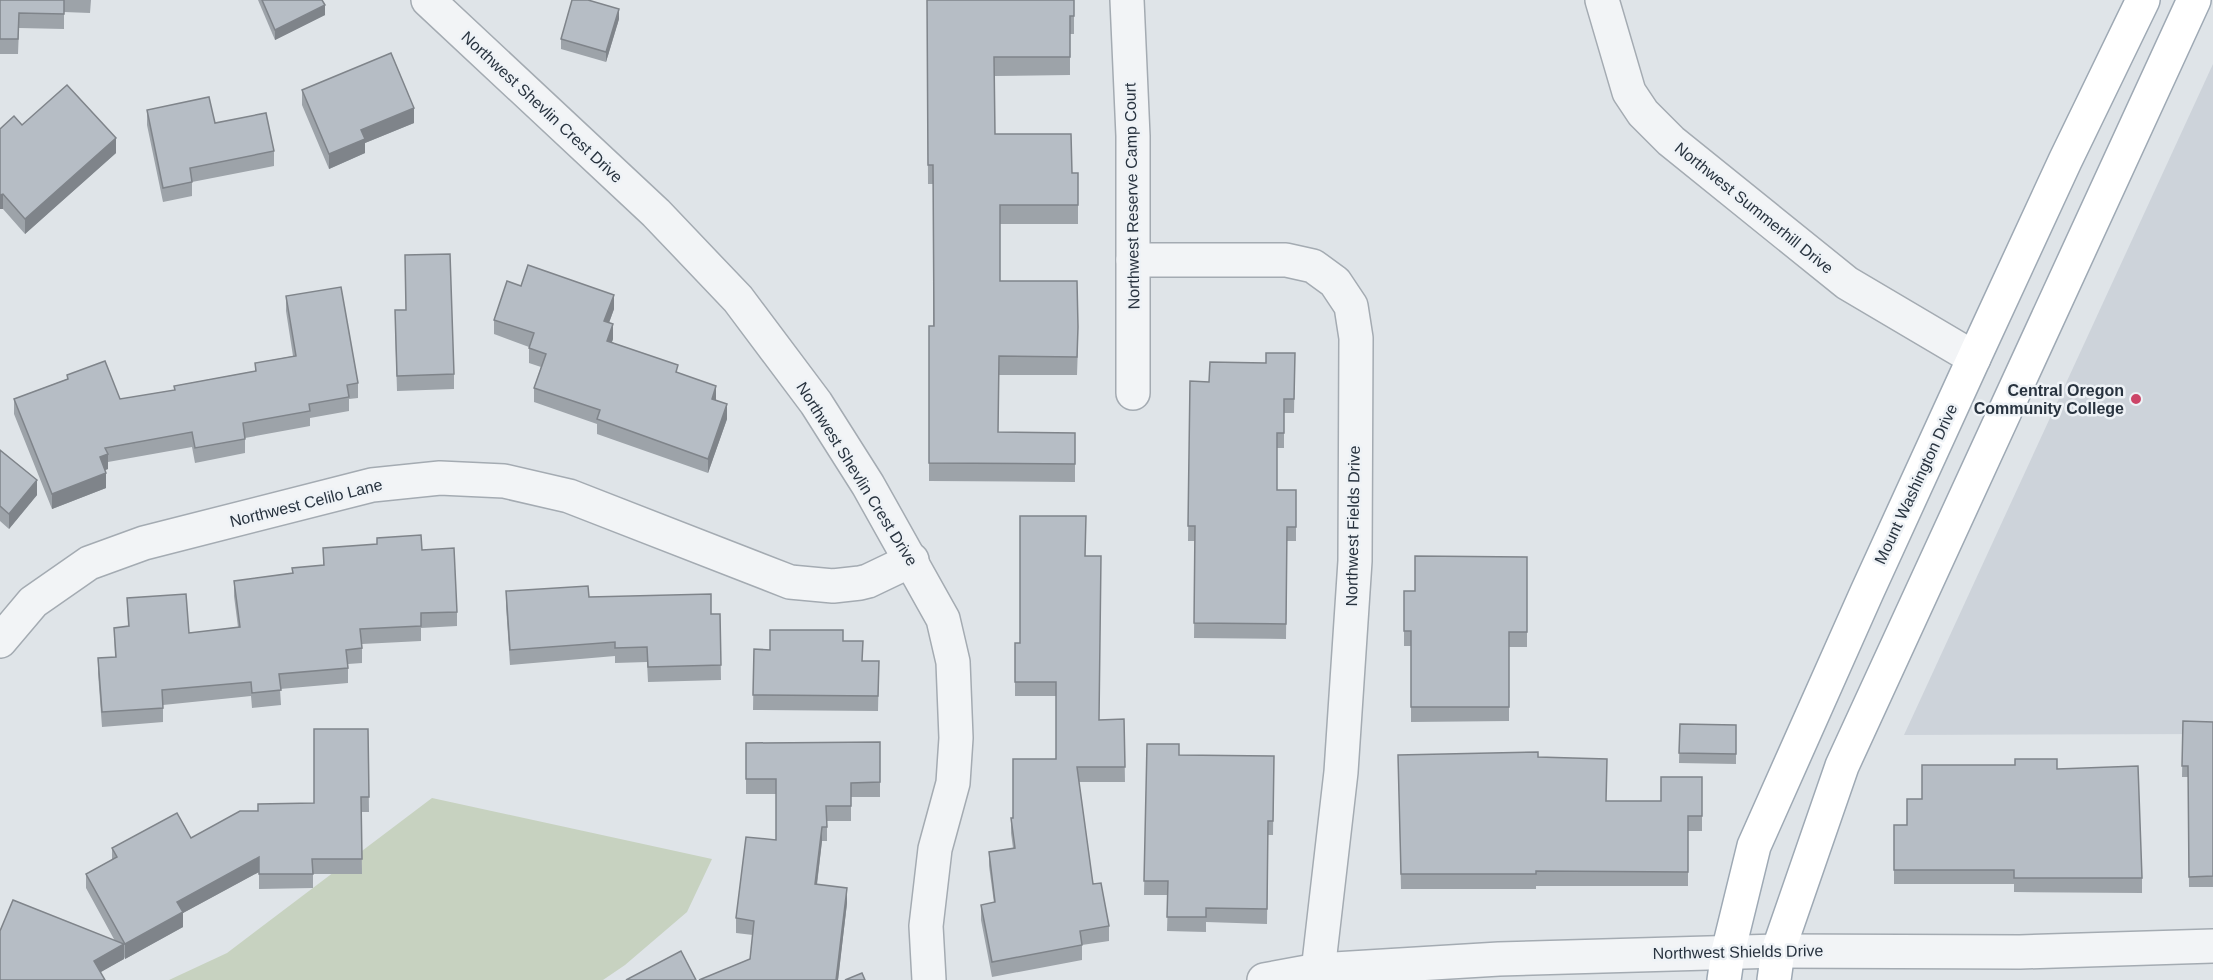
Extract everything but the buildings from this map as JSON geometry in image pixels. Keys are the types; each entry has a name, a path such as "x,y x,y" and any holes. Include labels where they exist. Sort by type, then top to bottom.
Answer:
{"main road":[{"name":"Mount Washington Drive","path":"1726,966 1754,846 1852,624 1974,358 2065,161 2143,0"},
{"path":"1776,965 1842,766 2194,0"}],"street":[{"name":"Northwest Shevlin Crest Drive","path":"428,0 656,213 738,299 816,403 912,561 944,619 953,662 956,738 953,783 935,849 926,926 929,980"},
{"name":"Northwest Reserve Camp Court","path":"1127,0 1133,136 1133,393"},
{"name":"Northwest Summerhill Drive","path":"1602,0 1629,92 1643,112 1671,141 1847,283 1974,358"},
{"name":"Northwest Fields Drive","path":"1133,260 1286,260 1313,266 1335,282 1351,306 1356,338 1355,561 1341,772 1318,975"},
{"name":"Northwest Celilo Lane","path":"0,640 33,602 89,563 144,543 372,485 440,478 504,481 569,496 790,582 833,586 860,583 912,561"},
{"name":"Northwest Shields Drive","path":"1263,980 1499,958 1726,966 2020,952 2213,946"}],"shaded area":[{"name":"Central Oregon Community College","path":"2213,64 2213,734 1904,735"}],"green space":[{"path":"432,798 712,859 687,912 625,965 603,980 169,980 227,953"}],"place":[{"name":"Central Oregon Community College","path":"2136,399"}]}
